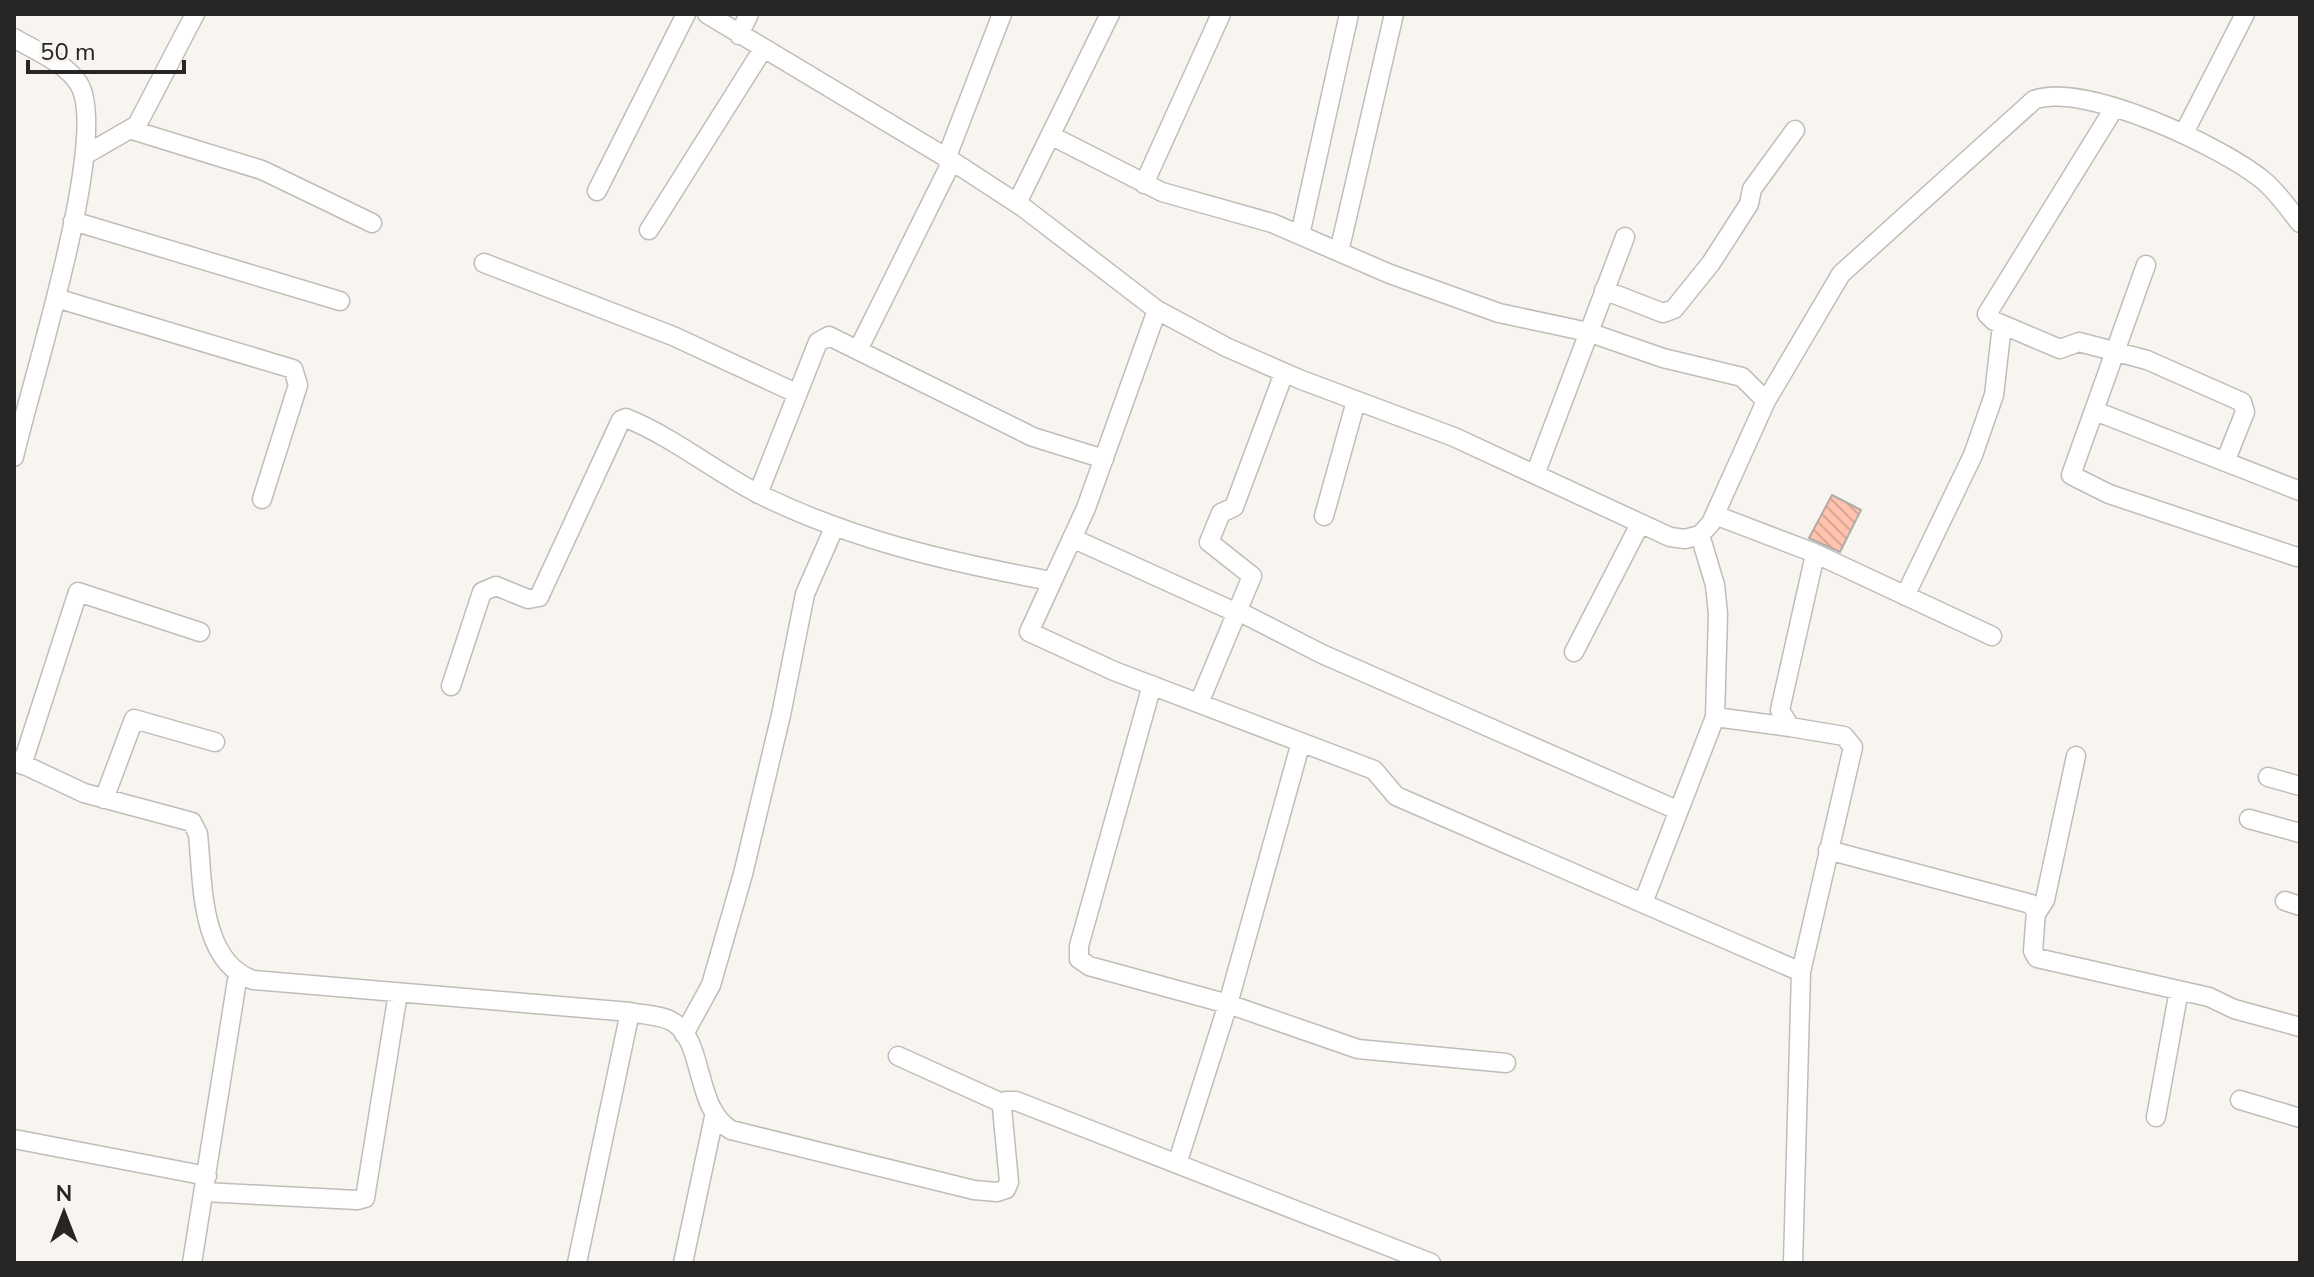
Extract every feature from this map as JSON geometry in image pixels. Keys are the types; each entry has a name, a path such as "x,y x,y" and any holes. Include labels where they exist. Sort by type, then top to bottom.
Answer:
{"street":[{"path":"85,155 132,130 195,14"},
{"path":"597,191 686,14"},
{"path":"707,14 1017,203 1157,310 1284,373 1536,472 1640,524 1670,537 1685,539 1700,535 1715,515 1766,401 1841,274 2025,107 2043,97 2068,95 2184,133 2232,158 2266,183 2300,223"},
{"path":"739,35 749,14"},
{"path":"858,350 949,160 1002,14"},
{"path":"1017,203 1110,14"},
{"path":"1144,184 1221,14"},
{"path":"1300,235 1349,14"},
{"path":"1339,252 1394,14"},
{"path":"2184,133 2245,14"},
{"path":"14,38 50,60 78,83 85,108 85,155 73,221 14,457"},
{"path":"649,230 763,49"},
{"path":"2113,110 1988,310 1989,318 2060,349 2079,342 2147,360 2244,403 2245,412 2225,462"},
{"path":"132,130 262,170 372,223"},
{"path":"1604,290 1663,313 1674,309 1711,263 1750,201 1752,189 1795,130"},
{"path":"1052,136 1144,184 1300,235 1499,313 1588,332 1663,358 1742,377 1766,401"},
{"path":"73,221 340,301"},
{"path":"1536,472 1625,237"},
{"path":"484,263 673,336 796,393"},
{"path":"2146,265 2071,471 2074,478 2109,494 2297,557"},
{"path":"56,298 293,369 298,385 262,499"},
{"path":"1157,310 1104,459 1029,632 1152,685 1380,774 1396,796 1801,972"},
{"path":"1905,596 1973,455 1994,395 2002,325"},
{"path":"758,494 796,393 821,339 834,336 1033,437 1104,459"},
{"path":"1199,703 1252,573 1208,544 1221,513 1234,507 1284,373"},
{"path":"1324,516 1356,401"},
{"path":"2095,411 2300,491"},
{"path":"451,686 486,588 496,586 528,599 539,597 621,420 629,418 758,494 834,528 932,558 1051,581"},
{"path":"1715,515 1812,552 1992,636"},
{"path":"1574,652 1640,524"},
{"path":"684,1034 711,985 775,744 805,594 834,528"},
{"path":"1643,903 1715,717 1718,614 1712,574 1700,535"},
{"path":"1072,538 1322,654 1677,810"},
{"path":"1790,727 1781,716 1779,705 1814,559 1812,552"},
{"path":"200,632 78,592 18,763 64,786 194,824 198,834 210,930 238,974 253,980 630,1012 670,1020 684,1034 714,1117 683,1263"},
{"path":"1152,685 1079,946 1079,959 1089,966 1228,1004 1358,1049 1506,1063"},
{"path":"1715,717 1844,736 1852,742 1801,972 1793,1263"},
{"path":"104,799 134,719 215,742"},
{"path":"1177,1164 1228,1004 1301,742"},
{"path":"2076,756 2045,900 2036,914 2033,951 2037,958 2179,990 2300,1027"},
{"path":"2268,777 2300,786"},
{"path":"2249,819 2300,833"},
{"path":"1828,850 2031,904 2036,914"},
{"path":"192,1263 238,974"},
{"path":"2156,1117 2179,990"},
{"path":"14,1139 206,1184 357,1200 365,1198 398,993"},
{"path":"577,1263 630,1012"},
{"path":"898,1056 1004,1104 1016,1101 1431,1263"},
{"path":"2240,1100 2300,1118"},
{"path":"714,1117 743,1134 956,1186 997,1192 1006,1189 1009,1182 1004,1104"}],"building":[{"path":"1832,495 1861,510 1840,552 1809,538"}]}
